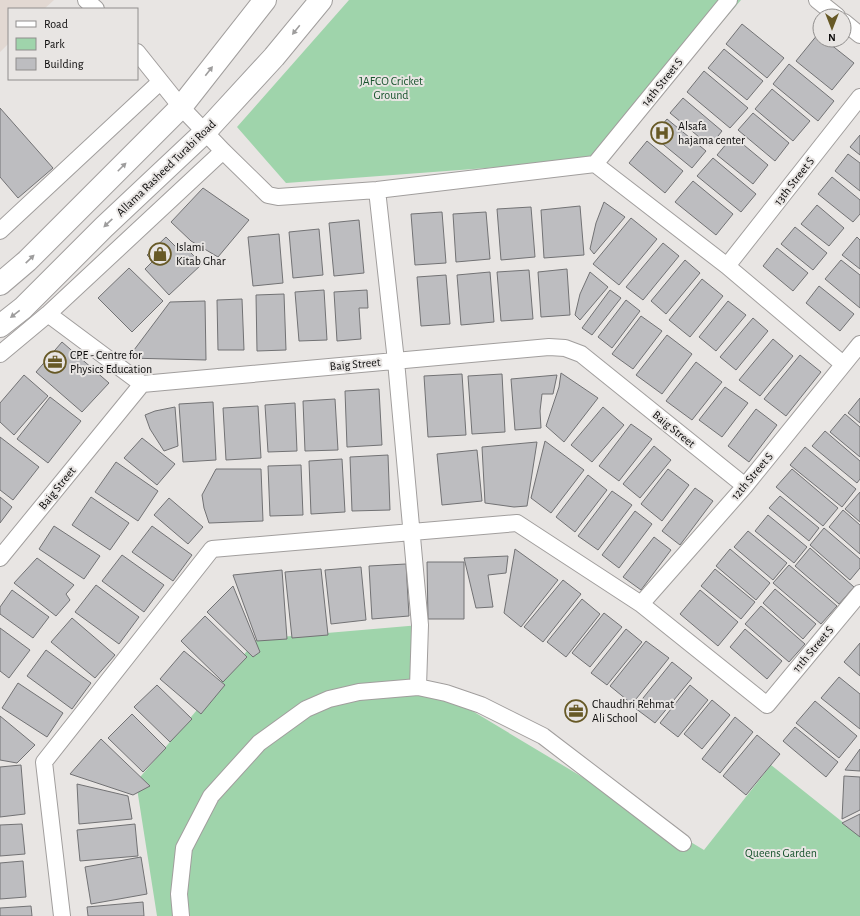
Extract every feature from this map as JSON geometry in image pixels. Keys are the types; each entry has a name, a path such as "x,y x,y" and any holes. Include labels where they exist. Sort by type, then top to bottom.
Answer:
{"main road":[{"path":"0,284 27,261 182,107 265,0"},
{"name":"Allama Rasheed Turabi Road","path":"0,326 23,308 104,227 205,132 274,57 321,0"}],"street":[{"path":"86,0 95,8"},
{"name":"14th Street S","path":"595,164 729,0"},
{"path":"817,0 827,8"},
{"path":"852,28 860,35"},
{"path":"138,53 182,107 223,151 268,195 278,197 377,190 595,164 727,266 844,364"},
{"path":"0,231 160,82"},
{"name":"13th Street S","path":"727,266 860,97"},
{"path":"0,354 48,314 223,151"},
{"path":"377,190 396,360 420,625 418,687"},
{"path":"48,314 142,384"},
{"name":"12th Street S","path":"641,604 745,486 860,344"},
{"name":"Baig Street","path":"0,558 142,384 396,360 549,347 565,348 581,354 745,486"},
{"path":"62,916 44,762 212,549 517,523 641,604"},
{"name":"11th Street S","path":"641,604 766,705 860,593"},
{"path":"181,916 179,894 184,848 211,796 259,743 306,709 330,699 359,692 418,687 481,704 543,736 683,843"}],"shaded area":[{"path":"0,0 54,0 45,8 8,8 8,44 0,52"}],"green space":[{"name":"JAFCO Cricket Ground","path":"349,0 741,0 605,159 286,183 237,127"},
{"name":"Queens Garden","path":"420,625 419,679 704,850 771,765 860,836 860,916 157,916 136,782 257,639"}],"building":[{"path":"742,24 784,58 767,78 726,44"},
{"path":"812,41 812,48 835,48 854,63 832,90 796,61"},
{"path":"724,49 763,81 747,100 708,68"},
{"path":"789,64 834,101 818,121 773,84"},
{"path":"704,71 748,108 730,128 687,92"},
{"path":"772,89 810,121 793,141 755,109"},
{"path":"683,98 722,131 710,146 670,113"},
{"path":"0,108 53,168 18,198 0,177"},
{"path":"753,113 789,143 775,161 738,130"},
{"path":"667,119 706,151 692,168 653,136"},
{"path":"860,135 860,155 850,147"},
{"path":"733,136 768,165 753,184 717,155"},
{"path":"647,141 683,171 665,193 629,163"},
{"path":"848,154 860,163 860,191 835,171"},
{"path":"713,158 756,194 741,212 697,176"},
{"path":"832,177 860,200 860,214 853,222 818,194"},
{"path":"693,181 733,214 716,235 675,202"},
{"path":"203,188 249,220 218,257 191,241 171,222"},
{"path":"604,202 625,217 594,254 590,249 596,223"},
{"path":"817,205 844,228 829,246 801,224"},
{"path":"580,206 584,255 544,258 541,210"},
{"path":"531,207 535,257 501,260 497,209"},
{"path":"442,212 446,263 415,265 411,214"},
{"path":"486,212 490,259 456,262 453,214"},
{"path":"631,218 657,239 619,285 593,264"},
{"path":"359,220 364,273 334,276 329,223"},
{"path":"795,227 827,253 813,270 781,244"},
{"path":"319,229 323,275 293,278 289,232"},
{"path":"279,234 283,283 253,286 248,237"},
{"path":"166,237 178,249 183,245 202,264 169,295 145,269 153,261 147,255"},
{"path":"857,237 860,240 860,269 842,255"},
{"path":"663,243 679,256 643,300 626,287"},
{"path":"777,248 808,273 793,291 763,266"},
{"path":"685,260 700,273 666,314 651,301"},
{"path":"841,260 860,275 860,308 825,279"},
{"path":"129,268 163,301 132,332 98,298"},
{"path":"567,269 570,315 541,317 538,272"},
{"path":"529,270 533,319 501,321 497,272"},
{"path":"490,272 494,322 461,325 457,275"},
{"path":"590,272 608,287 580,320 575,315 580,294"},
{"path":"446,275 450,324 421,326 417,277"},
{"path":"702,279 723,296 690,337 669,320"},
{"path":"819,286 854,314 840,331 806,303"},
{"path":"324,290 327,340 299,341 295,292"},
{"path":"367,290 368,308 359,308 361,339 337,341 334,292"},
{"path":"610,290 621,298 592,335 582,328"},
{"path":"284,294 286,350 257,351 256,295"},
{"path":"242,299 244,350 218,350 217,300"},
{"path":"626,300 640,311 612,348 598,337"},
{"path":"205,301 206,360 128,358 170,302"},
{"path":"728,301 746,315 716,351 699,337"},
{"path":"641,316 662,331 633,369 612,354"},
{"path":"753,318 768,331 736,370 720,357"},
{"path":"667,335 692,354 662,394 636,375"},
{"path":"773,339 793,356 760,396 739,380"},
{"path":"62,342 109,383 82,412 36,372"},
{"path":"800,355 821,372 786,416 764,399"},
{"path":"696,362 722,382 692,420 666,401"},
{"path":"561,373 598,398 564,442 546,426 559,387"},
{"path":"462,374 466,435 428,437 424,376"},
{"path":"502,374 505,432 472,434 468,376"},
{"path":"24,375 48,396 14,435 0,422 0,403"},
{"path":"557,375 553,394 542,394 540,411 541,428 515,430 511,379"},
{"path":"725,387 748,403 722,437 699,420"},
{"path":"379,389 382,445 347,447 345,391"},
{"path":"50,397 81,421 48,463 17,439"},
{"path":"860,398 860,423 848,413"},
{"path":"335,399 338,450 305,451 303,401"},
{"path":"213,402 216,460 183,462 179,404"},
{"path":"295,403 297,451 268,452 265,405"},
{"path":"258,406 261,458 226,460 223,408"},
{"path":"175,407 178,446 164,451 150,429 145,415 155,411"},
{"path":"603,407 624,425 592,462 571,445"},
{"path":"756,409 777,425 749,462 728,446"},
{"path":"845,414 860,427 860,457 830,432"},
{"path":"631,424 652,439 619,481 599,466"},
{"path":"825,431 860,461 860,479 857,483 812,446"},
{"path":"0,437 39,467 13,500 0,490"},
{"path":"142,438 175,464 157,485 124,458"},
{"path":"545,441 584,470 551,513 531,498"},
{"path":"537,442 527,506 514,507 485,503 482,447"},
{"path":"654,446 671,460 640,498 623,484"},
{"path":"805,447 856,489 842,507 790,465"},
{"path":"477,450 482,501 442,505 437,454"},
{"path":"388,455 390,510 352,511 350,457"},
{"path":"342,459 345,512 311,514 309,461"},
{"path":"116,462 158,491 138,521 95,492"},
{"path":"301,465 303,515 270,516 268,466"},
{"path":"216,469 261,469 263,521 209,523 204,508 202,495"},
{"path":"668,469 689,485 662,521 641,504"},
{"path":"792,469 838,508 823,526 776,487"},
{"path":"588,475 607,490 575,532 556,517"},
{"path":"695,488 713,501 680,545 662,531"},
{"path":"612,491 632,505 598,550 578,536"},
{"path":"860,492 860,522 845,509"},
{"path":"780,496 819,528 809,541 769,508"},
{"path":"0,497 12,507 0,523"},
{"path":"91,497 129,523 110,550 72,525"},
{"path":"169,498 203,527 188,544 154,515"},
{"path":"843,510 860,525 860,554 829,527"},
{"path":"635,511 652,524 619,568 602,555"},
{"path":"768,515 807,547 794,563 755,531"},
{"path":"54,526 100,556 84,579 39,549"},
{"path":"152,526 192,555 173,581 132,552"},
{"path":"824,528 860,559 860,568 850,580 810,545"},
{"path":"748,531 787,563 773,580 734,547"},
{"path":"654,537 671,550 641,590 623,577"},
{"path":"810,548 854,587 839,604 795,566"},
{"path":"515,549 558,580 521,627 504,613"},
{"path":"730,549 770,583 756,600 716,566"},
{"path":"122,555 164,585 144,612 102,581"},
{"path":"508,556 506,573 488,575 493,607 476,608 464,558"},
{"path":"37,558 74,585 66,594 70,600 56,616 14,583"},
{"path":"427,562 464,562 464,619 428,619"},
{"path":"406,564 409,616 372,619 369,566"},
{"path":"789,565 837,606 821,624 773,583"},
{"path":"361,567 366,620 331,624 325,570"},
{"path":"321,569 328,635 292,638 285,572"},
{"path":"715,569 755,602 741,619 701,586"},
{"path":"282,570 287,639 257,641 233,575"},
{"path":"563,580 581,594 543,642 524,627"},
{"path":"96,585 139,617 119,644 75,612"},
{"path":"233,586 260,652 253,657 207,612"},
{"path":"775,589 816,624 803,639 763,603"},
{"path":"12,590 49,617 33,638 0,614 0,607"},
{"path":"700,590 738,622 718,646 680,614"},
{"path":"582,599 600,614 566,657 547,642"},
{"path":"761,606 805,644 789,662 745,624"},
{"path":"604,613 622,627 590,667 572,653"},
{"path":"205,616 247,657 223,682 181,641"},
{"path":"72,618 115,655 95,678 51,642"},
{"path":"0,628 30,650 9,678 0,671"},
{"path":"626,629 642,642 607,685 591,673"},
{"path":"745,629 782,661 767,679 730,647"},
{"path":"646,641 669,658 632,704 610,686"},
{"path":"860,643 860,676 844,662"},
{"path":"46,650 91,683 72,709 27,676"},
{"path":"184,651 225,685 201,714 160,679"},
{"path":"672,662 692,678 655,723 635,708"},
{"path":"839,677 860,694 860,729 821,698"},
{"path":"18,683 63,713 47,737 2,708"},
{"path":"157,685 192,719 170,742 134,707"},
{"path":"690,685 708,700 678,737 660,723"},
{"path":"712,700 730,715 702,749 684,734"},
{"path":"815,701 857,736 839,758 796,723"},
{"path":"132,714 166,748 143,772 108,738"},
{"path":"0,716 35,745 17,763 0,760"},
{"path":"735,717 753,732 720,773 702,759"},
{"path":"795,727 838,762 826,777 783,741"},
{"path":"757,735 780,754 746,795 723,776"},
{"path":"101,739 150,786 133,795 70,774"},
{"path":"860,749 860,771 845,770"},
{"path":"21,765 25,814 0,817 0,767"},
{"path":"844,776 860,777 860,810 842,819"},
{"path":"77,784 128,796 132,819 79,824"},
{"path":"860,814 860,837 842,823"},
{"path":"22,824 25,854 0,856 0,825"},
{"path":"135,824 138,856 80,861 77,830"},
{"path":"141,857 147,894 91,904 85,867"},
{"path":"23,861 26,897 0,899 0,863"},
{"path":"143,902 144,916 88,916 87,907"},
{"path":"31,906 32,916 0,916 0,908"}],"place":[{"name":"Alsafa hajama center","path":"662,133"},
{"name":"Islami Kitab Ghar","path":"160,254"},
{"name":"CPE - Centre for Physics Education","path":"55,362"},
{"name":"Chaudhri Rehmat Ali School","path":"576,711"}]}
